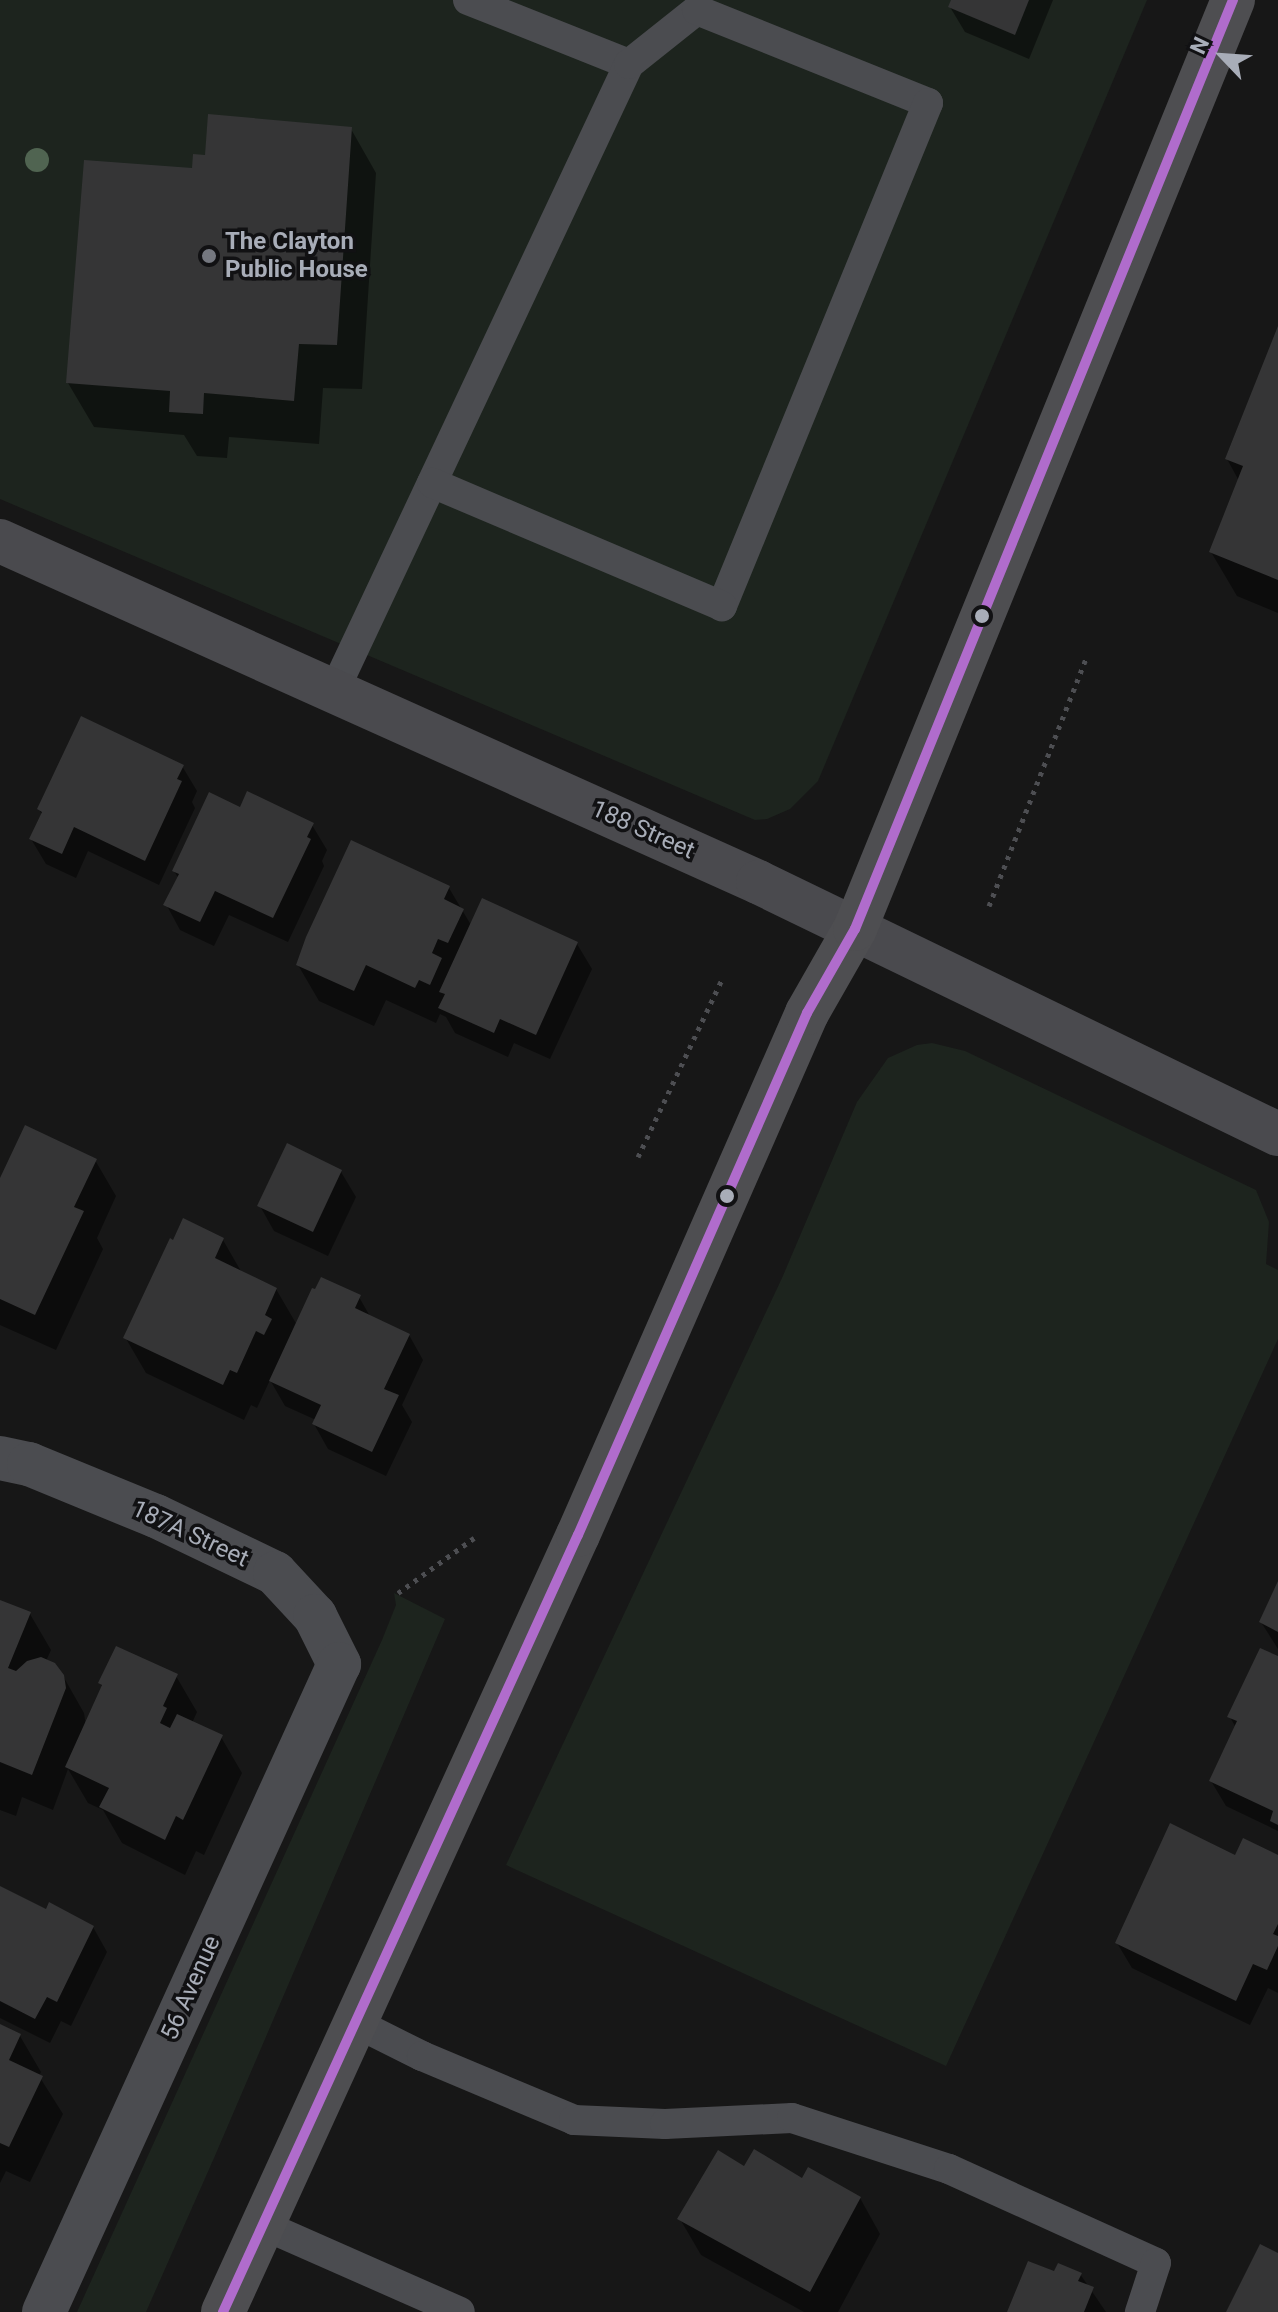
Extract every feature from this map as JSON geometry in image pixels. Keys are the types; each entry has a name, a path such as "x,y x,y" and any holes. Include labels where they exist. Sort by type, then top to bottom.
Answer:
{"highway":[{"path":"223,2312 578,1535 807,1013 855,929 1233,0"}],"street":[{"name":"188 Street","path":"0,541 855,929 1278,1134"},
{"name":"187A Street","path":"0,1458 29,1464 156,1516 275,1573 315,1616 339,1664"},
{"name":"56 Avenue","path":"44,2312 339,1664"}],"lane":[{"path":"468,0 629,64"},
{"path":"334,691 629,64 696,5 928,103 722,606 432,483"},
{"path":"354,2022 422,2056 574,2120 651,2124 792,2118 949,2169 1156,2263 1140,2312"},
{"path":"263,2225 460,2312"}],"path":[{"path":"989,906 1086,658"},
{"path":"638,1157 723,977"},
{"path":"398,1593 474,1538"}],"shaded area":[{"path":"0,0 1147,0 818,781 790,809 767,819 755,820 0,499"},
{"path":"932,1043 965,1051 1256,1190 1269,1222 1266,1264 1278,1270 1278,1339 946,2066 506,1865 782,1278 857,1102 888,1058 917,1045"},
{"path":"394,1593 445,1619 214,2158 146,2312 77,2312 382,1640 396,1605"}],"building":[{"path":"951,0 1029,0 1015,35 948,7"},
{"name":"The Clayton Public House","path":"208,114 352,127 337,345 299,344 294,401 204,393 203,414 169,412 170,391 66,383 84,160 192,168 193,154 205,155"},
{"path":"1278,326 1278,580 1209,552 1243,466 1225,459"},
{"path":"81,716 184,765 177,779 182,781 145,861 74,827 62,854 29,839 42,812 37,809"},
{"path":"247,791 314,823 307,837 311,839 273,918 215,891 200,922 163,905 179,874 172,871 209,792 240,807"},
{"path":"351,840 450,886 444,899 464,909 448,943 438,939 432,953 442,958 430,985 419,980 415,988 366,965 354,991 296,965"},
{"path":"482,898 578,942 536,1035 500,1019 494,1033 438,1008 445,994 439,992"},
{"path":"25,1125 97,1159 74,1207 84,1211 35,1315 0,1299 0,1178"},
{"path":"287,1143 342,1170 313,1232 257,1206"},
{"path":"183,1218 224,1238 215,1258 277,1288 265,1315 272,1319 264,1335 256,1331 237,1373 230,1370 223,1385 123,1338 170,1238 173,1240"},
{"path":"321,1277 361,1295 355,1308 410,1334 384,1389 399,1395 372,1452 312,1424 321,1405 269,1381 312,1288 315,1289"},
{"path":"1278,1581 1278,1632 1259,1622"},
{"path":"0,1600 31,1612 8,1668 16,1671 27,1661 41,1657 55,1663 64,1675 66,1688 32,1775 0,1762"},
{"path":"116,1646 178,1674 163,1706 167,1708 160,1723 170,1728 177,1714 223,1735 183,1820 176,1816 165,1840 99,1807 109,1788 65,1767"},
{"path":"1260,1648 1278,1656 1278,1825 1270,1821 1273,1811 1209,1781 1237,1721 1227,1717"},
{"path":"1170,1823 1235,1855 1243,1838 1278,1855 1278,1924 1273,1934 1278,1936 1278,1946 1267,1970 1253,1964 1236,2001 1115,1943"},
{"path":"0,1886 46,1909 49,1902 94,1926 57,2002 47,1997 35,2019 0,2001"},
{"path":"0,2024 21,2034 9,2060 43,2076 9,2147 0,2143"},
{"path":"754,2149 802,2178 808,2167 861,2197 810,2292 677,2219 718,2150 744,2166"},
{"path":"1260,2244 1278,2253 1278,2312 1226,2312"},
{"path":"1028,2261 1054,2271 1058,2263 1082,2273 1078,2281 1094,2287 1084,2312 1007,2312"}],"transit line":[{"path":"223,2312 578,1535 807,1013 855,929 1233,0"}],"place":[{"name":"The Clayton Public House","path":"209,256"}]}
